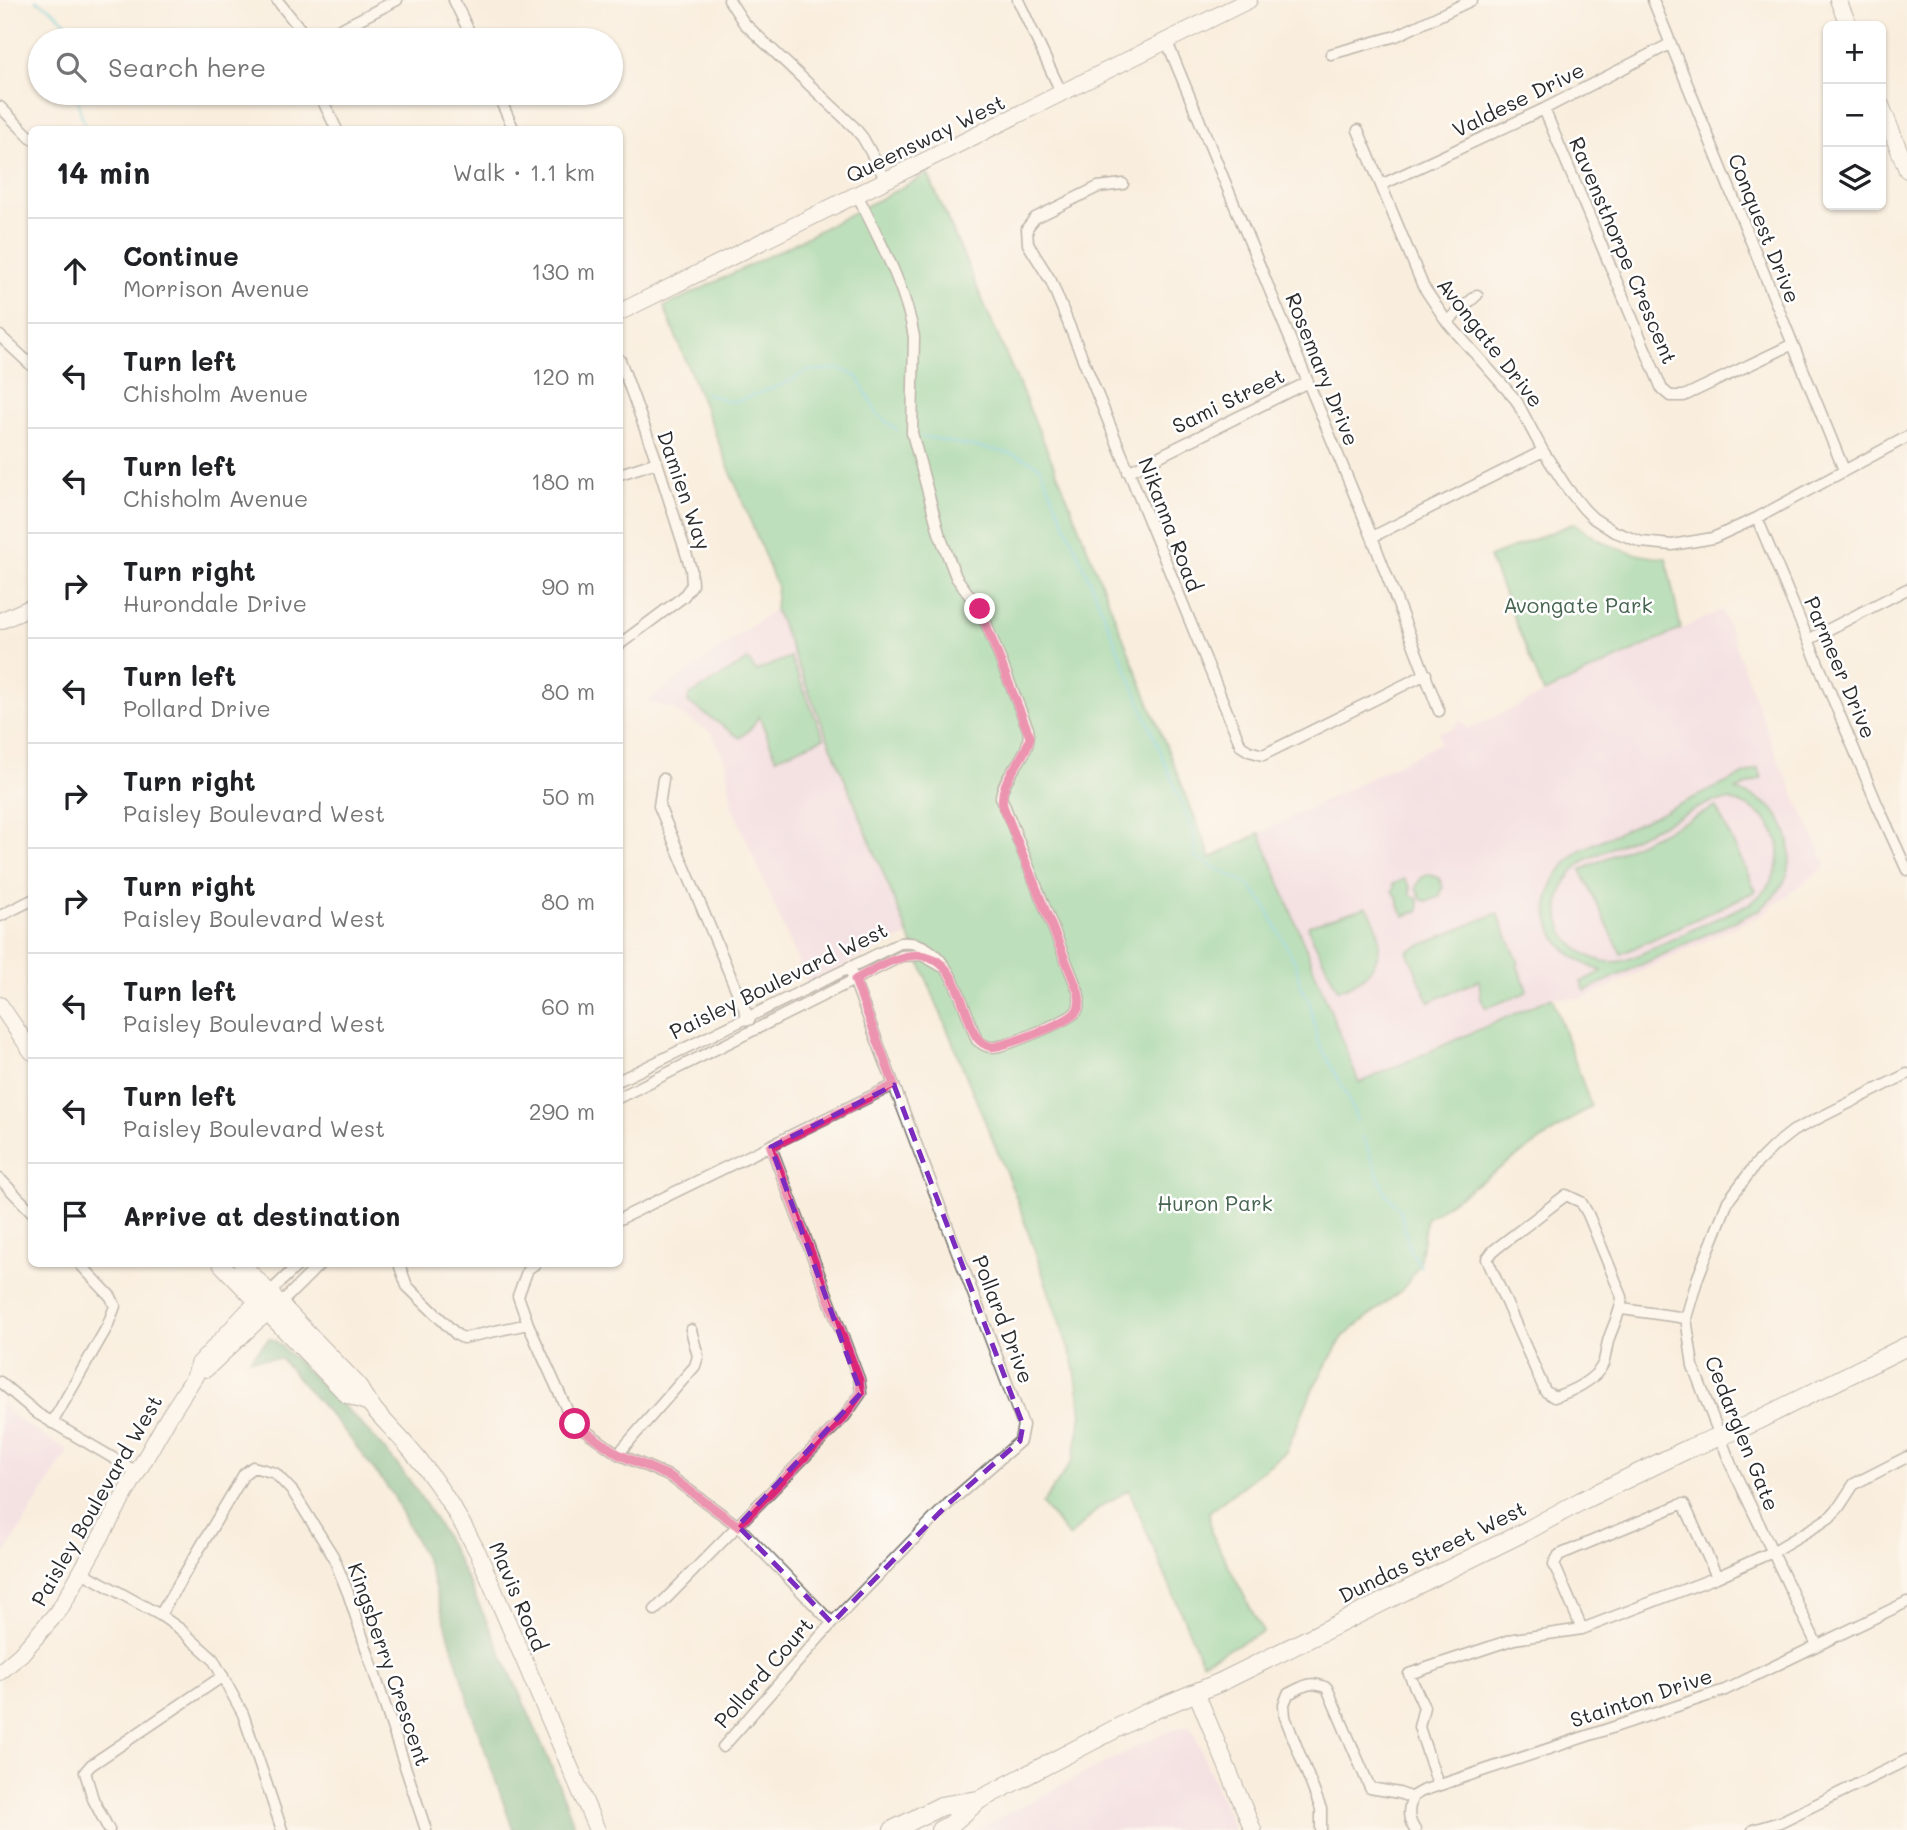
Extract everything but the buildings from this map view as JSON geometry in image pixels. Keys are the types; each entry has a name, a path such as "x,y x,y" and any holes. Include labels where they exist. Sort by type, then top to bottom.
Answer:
{"main road":[{"name":"Dundas Street West","path":"940,1830 950,1825 978,1800 1144,1714 1295,1646 1605,1489 1746,1426 1907,1346"},
{"name":"Dundas Street West","path":"893,1830 941,1806 978,1800"}],"street":[{"path":"278,0 300,28"},
{"path":"342,28 397,0"},
{"path":"454,0 467,28"},
{"path":"729,0 744,23 854,127 887,180"},
{"path":"1018,0 1062,94"},
{"name":"Queensway West","path":"623,306 887,180 1249,0"},
{"path":"1331,54 1396,36 1472,0"},
{"name":"Conquest Drive","path":"1653,0 1844,470"},
{"path":"1838,0 1847,21"},
{"name":"Rosemary Drive","path":"1167,42 1372,537 1439,711"},
{"name":"Valdese Drive","path":"1381,185 1544,109 1670,44"},
{"path":"325,105 335,126"},
{"path":"503,105 512,126"},
{"path":"0,107 28,135"},
{"name":"Ravensthorpe Crescent","path":"1544,109 1662,389 1670,396 1684,396 1791,345"},
{"path":"1886,118 1907,170"},
{"name":"Avongate Drive","path":"1358,130 1423,286 1447,321 1517,400 1543,451 1567,488 1593,519 1613,531 1641,542 1672,545 1700,542 1756,518 1907,437"},
{"name":"Nikanna Road","path":"1123,184 1098,187 1035,218 1027,228 1028,244 1051,281 1241,746 1263,755 1426,674"},
{"name":"Paisley Boulevard West","path":"623,1078 891,946 910,942 933,951 948,971 977,1040 992,1047 1066,1020 1075,1013 1080,1004 1078,991 1003,806 1002,792 1028,745 1028,730 982,613 957,577 939,533 912,433 912,323 906,303 857,194"},
{"path":"1447,321 1477,295"},
{"path":"0,336 28,362"},
{"name":"Damien Way","path":"623,368 657,462 691,569 691,585 683,597 623,642"},
{"name":"Sami Street","path":"1128,471 1308,382"},
{"path":"1372,537 1543,451"},
{"path":"623,473 657,462"},
{"name":"Parmeer Drive","path":"1756,518 1907,870"},
{"path":"1808,640 1907,589"},
{"path":"0,621 28,609"},
{"path":"663,779 659,806 754,1030"},
{"path":"0,916 28,902"},
{"name":"Paisley Boulevard West","path":"623,1096 909,955 929,958 948,971"},
{"name":"Pollard Drive","path":"832,1623 948,1504 1020,1441 1023,1425 849,967"},
{"path":"0,1005 28,1046"},
{"name":"Cedarglen Gate","path":"1817,1645 1720,1436 1694,1367 1686,1318 1698,1278 1728,1201 1756,1164 1793,1131 1907,1074"},
{"path":"623,1218 894,1085"},
{"path":"655,1610 845,1416 861,1393 859,1379 771,1147"},
{"path":"0,1179 28,1208"},
{"path":"1566,1195 1574,1197 1581,1202 1588,1214 1610,1264 1622,1297 1622,1309 1608,1340 1602,1367 1567,1393 1554,1397 1545,1391 1487,1259 1493,1251 1566,1195"},
{"path":"52,1423 107,1327 115,1306 111,1297 83,1267"},
{"name":"Mavis Road","path":"225,1267 269,1303"},
{"name":"Mavis Road","path":"244,1267 269,1303 347,1395 366,1402 410,1448 464,1525 596,1830"},
{"name":"Paisley Boulevard West","path":"0,1672 21,1654 60,1609 195,1376 206,1369 269,1303 297,1267"},
{"name":"Paisley Boulevard West","path":"269,1303 316,1267"},
{"path":"400,1267 407,1286 463,1338 528,1324"},
{"path":"531,1267 518,1296 572,1421 618,1454 671,1477 738,1526 832,1623"},
{"path":"1622,1309 1686,1318"},
{"path":"618,1454 695,1366 698,1356 691,1329"},
{"path":"0,1382 20,1401 52,1423 137,1472"},
{"path":"1438,1785 1419,1727 1424,1707 1409,1674 1514,1639 1582,1629 1717,1577 1772,1552 1830,1517 1854,1484 1907,1457"},
{"name":"Kingsberry Crescent","path":"160,1615 244,1474 253,1467 275,1473 293,1492 333,1556 348,1593 426,1830"},
{"path":"1582,1629 1554,1564 1559,1555 1679,1505 1684,1504 1717,1577"},
{"path":"82,1572 160,1615 213,1659 243,1714 282,1830"},
{"name":"Stainton Drive","path":"1412,1798 1438,1785 1725,1690 1907,1602"},
{"name":"Pollard Court","path":"723,1747 832,1623"},
{"path":"109,1830 85,1772 91,1765 223,1676"},
{"path":"1321,1830 1321,1809 1285,1717 1284,1704 1288,1694 1315,1683 1327,1688 1370,1788 1412,1798 1409,1820 1415,1830"},
{"path":"1196,1692 1253,1830"},
{"path":"1753,1830 1780,1822 1907,1760"}],"highlighted area":[{"path":"894,1085 1023,1425 1020,1441 948,1504 832,1623 738,1526 861,1393 771,1147"}],"shaded area":[{"path":"775,609 908,936 880,947 808,985 732,806 727,765 712,733 672,709 647,701"},
{"path":"1722,610 1779,762 1827,865 1763,914 1583,999 1552,997 1359,1083 1260,833 1440,743 1439,731 1452,730 1460,720 1469,729"},
{"path":"0,1403 14,1417 68,1451 0,1562"},
{"path":"1188,1727 1193,1731 1234,1830 975,1830 1159,1735"}],"green space":[{"name":"Huron Park","path":"928,174 1061,482 1211,858 1260,833 1359,1083 1552,997 1591,1106 1426,1219 1419,1265 1403,1289 1343,1337 1313,1388 1286,1452 1209,1512 1211,1532 1263,1632 1202,1662 1129,1490 1100,1507 1069,1537 1042,1504 1073,1460 1082,1414 1074,1364 1016,1197 775,609 777,587 664,307"},
{"name":"Avongate Park","path":"1575,523 1606,544 1641,555 1666,558 1681,629 1544,693 1489,557"},
{"path":"790,657 824,738 776,758 759,716 740,738 688,702 689,696 748,660 756,671"},
{"path":"1758,768 1762,778 1736,790 1762,801 1777,814 1789,842 1790,863 1779,890 1759,910 1585,991 1581,982 1602,971 1581,961 1565,949 1554,934 1548,918 1548,901 1553,883 1563,866 1580,850","holes":["1728,800 1747,806 1762,816 1772,829 1778,843 1779,858 1775,874 1766,889 1751,903 1622,961 1611,962 1591,957 1566,936 1559,916 1560,899 1568,878 1585,860 1711,802"]},
{"path":"1716,807 1756,891 1621,954 1581,870"},
{"path":"1428,874 1439,878 1443,888 1439,897 1428,901 1422,900 1416,887 1421,878"},
{"path":"1405,879 1411,889 1411,895 1418,899 1419,910 1405,916 1392,891 1393,884"},
{"path":"1367,907 1378,933 1377,957 1372,968 1363,977 1338,990 1308,929 1309,925"},
{"path":"1497,913 1519,963 1517,965 1527,989 1525,993 1486,1008 1481,999 1479,980 1429,1002 1407,951"},
{"path":"269,1338 276,1341 370,1434 399,1467 429,1510 455,1554 488,1624 549,1761 576,1830 513,1830 473,1716 428,1565 393,1495 345,1432 281,1359 250,1359"}],"waterway":[{"path":"36,0 51,9 72,28"},
{"path":"79,105 86,126"},
{"path":"705,393 730,402 738,401 789,382 806,371 840,369 858,377 877,414 897,430"},
{"path":"922,437 1008,453 1040,467 1194,833 1196,858 1249,885 1263,902 1296,964 1300,985 1309,1000 1318,1042 1347,1095 1357,1121"},
{"path":"1363,1137 1386,1194 1400,1210 1410,1250 1421,1267"}],"route":[{"path":"575,1424 618,1454 671,1477 738,1526 845,1416 861,1393 859,1379 771,1147 894,1085 855,980 902,956 914,954 929,958 948,971 977,1040 992,1047 1060,1023 1072,1016 1080,1004 1078,991 1003,806 1003,787 1030,737 980,609"}]}
